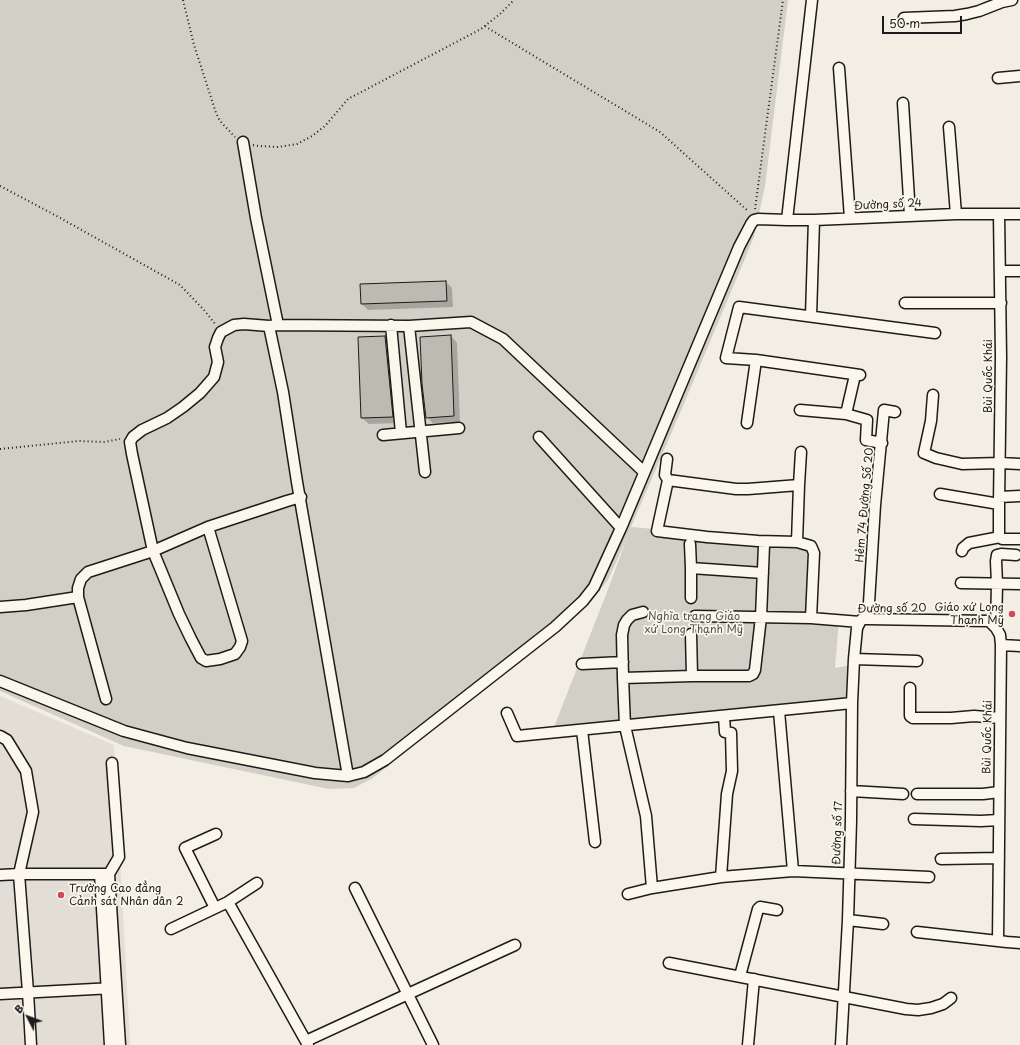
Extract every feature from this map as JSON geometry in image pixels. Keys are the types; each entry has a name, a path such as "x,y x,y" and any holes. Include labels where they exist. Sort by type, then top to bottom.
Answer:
{"street":[{"path":"787,220 812,0"},
{"path":"904,18 955,16 979,11 1002,2 1012,0"},
{"path":"840,68 850,218"},
{"path":"998,78 1020,76"},
{"path":"903,103 910,215"},
{"path":"949,127 956,214"},
{"path":"243,142 300,497 348,776"},
{"name":"Bùi Quốc Khái","path":"999,214 1002,357 999,500 1000,538"},
{"name":"Đường số 24","path":"755,218 814,220 910,215 1020,214"},
{"path":"0,681 124,731 187,748 315,773 348,776 364,772 385,760 542,636 583,601 594,587 621,528 739,247 755,218"},
{"path":"811,316 814,220"},
{"path":"1000,271 1020,271"},
{"path":"905,303 1001,303"},
{"path":"800,410 846,414 858,375 756,360 726,358 739,307 935,332"},
{"path":"208,527 242,641 235,654 220,659 206,661 201,658 179,614 152,551 130,442 133,437 142,430 166,418 200,393 214,377 218,362 215,347 221,332 234,325 409,326 471,322 503,339 644,472"},
{"path":"392,325 401,433"},
{"path":"409,326 425,472"},
{"path":"747,423 756,360"},
{"path":"933,395 931,421 924,453 936,458 962,464 1020,464"},
{"path":"882,443 884,410 895,412"},
{"name":"Hẻm 74 Đường Số 20","path":"846,414 867,420 866,440 882,443 864,621"},
{"path":"383,435 459,428"},
{"path":"539,437 621,528"},
{"path":"798,542 801,452"},
{"path":"667,459 665,475 668,480 658,531 707,537 798,542 811,546 814,553 811,618"},
{"path":"668,480 736,489 799,485"},
{"path":"940,494 999,500 1020,496"},
{"path":"106,699 78,597 78,588 81,579 88,572 152,551 208,527 300,497"},
{"path":"962,551 963,548 969,543 1000,538 1020,539"},
{"path":"690,544 691,598"},
{"path":"623,678 749,676 753,674 755,670 761,617 764,545"},
{"name":"Bùi Quốc Khái","path":"998,941 1001,645 1000,635 996,628 996,560 997,556 1000,554 1016,555"},
{"path":"691,568 763,573"},
{"path":"961,583 1020,584"},
{"path":"0,608 78,597"},
{"path":"643,612 632,615 624,625 622,635 622,662 625,726 646,816 652,888"},
{"name":"Đường số 20","path":"695,616 811,618 864,621 989,621 996,628"},
{"name":"Đường số 17","path":"841,1045 848,920 854,659 857,628 864,621"},
{"path":"691,634 692,676"},
{"path":"1001,645 1020,646"},
{"path":"854,659 917,661"},
{"path":"582,664 622,662"},
{"path":"910,688 910,716 913,718 951,718 974,716 1000,718"},
{"path":"507,714 517,736 852,703"},
{"path":"779,711 793,871"},
{"path":"721,877 727,794 732,771 731,733 725,732 724,716"},
{"path":"582,730 595,842"},
{"path":"0,736 7,740 26,771 32,812 19,874 31,1045"},
{"path":"112,763 119,857 104,874 112,988 120,1045"},
{"path":"851,791 903,794"},
{"path":"917,794 983,794 999,792"},
{"path":"914,819 981,821 999,820"},
{"path":"215,908 185,848 216,834"},
{"path":"941,859 999,858"},
{"path":"628,894 652,888 721,877 793,871 929,877"},
{"path":"0,875 104,874"},
{"path":"171,929 228,902 257,883"},
{"path":"355,888 433,1045"},
{"path":"228,902 307,1043 408,994 515,945"},
{"path":"740,976 758,909 760,907 777,910"},
{"path":"848,920 883,924"},
{"path":"917,932 1020,943"},
{"path":"669,963 906,1009 918,1010 932,1008 943,1004 951,998"},
{"path":"748,1045 754,979"},
{"path":"0,994 112,988"},
{"path":"110,1045 112,988"}],"path":[{"path":"183,0 194,45 220,121 237,139 243,142 259,146 278,147 297,144 312,136 326,126 348,99 481,29 500,14 514,0"},
{"path":"755,218 784,0"},
{"path":"485,26 660,132 755,218"},
{"path":"0,186 53,214 180,286 204,310 221,332"},
{"path":"0,449 79,441 104,442 133,437"}],"shaded area":[{"name":"Trường Cao đẳng Cảnh sát Nhân dân 2","path":"0,696 114,745 130,1045 0,1045"}],"green space":[{"name":"Nghĩa trang Giáo xứ Long Thạnh Mỹ","path":"0,0 788,0 765,186 754,237 631,527 802,541 812,548 815,620 839,620 835,668 851,665 847,701 554,727 627,538 608,580 588,605 373,778 354,788 329,789 124,746 0,691"}],"building":[{"path":"446,281 447,301 361,304 360,284"},
{"path":"451,335 454,416 426,418 422,384 420,337"},
{"path":"385,336 393,417 361,418 358,337"}],"place":[{"name":"Giáo xứ Long Thạnh Mỹ","path":"1012,614"},
{"name":"Trường Cao đẳng Cảnh sát Nhân dân 2","path":"61,895"}]}
